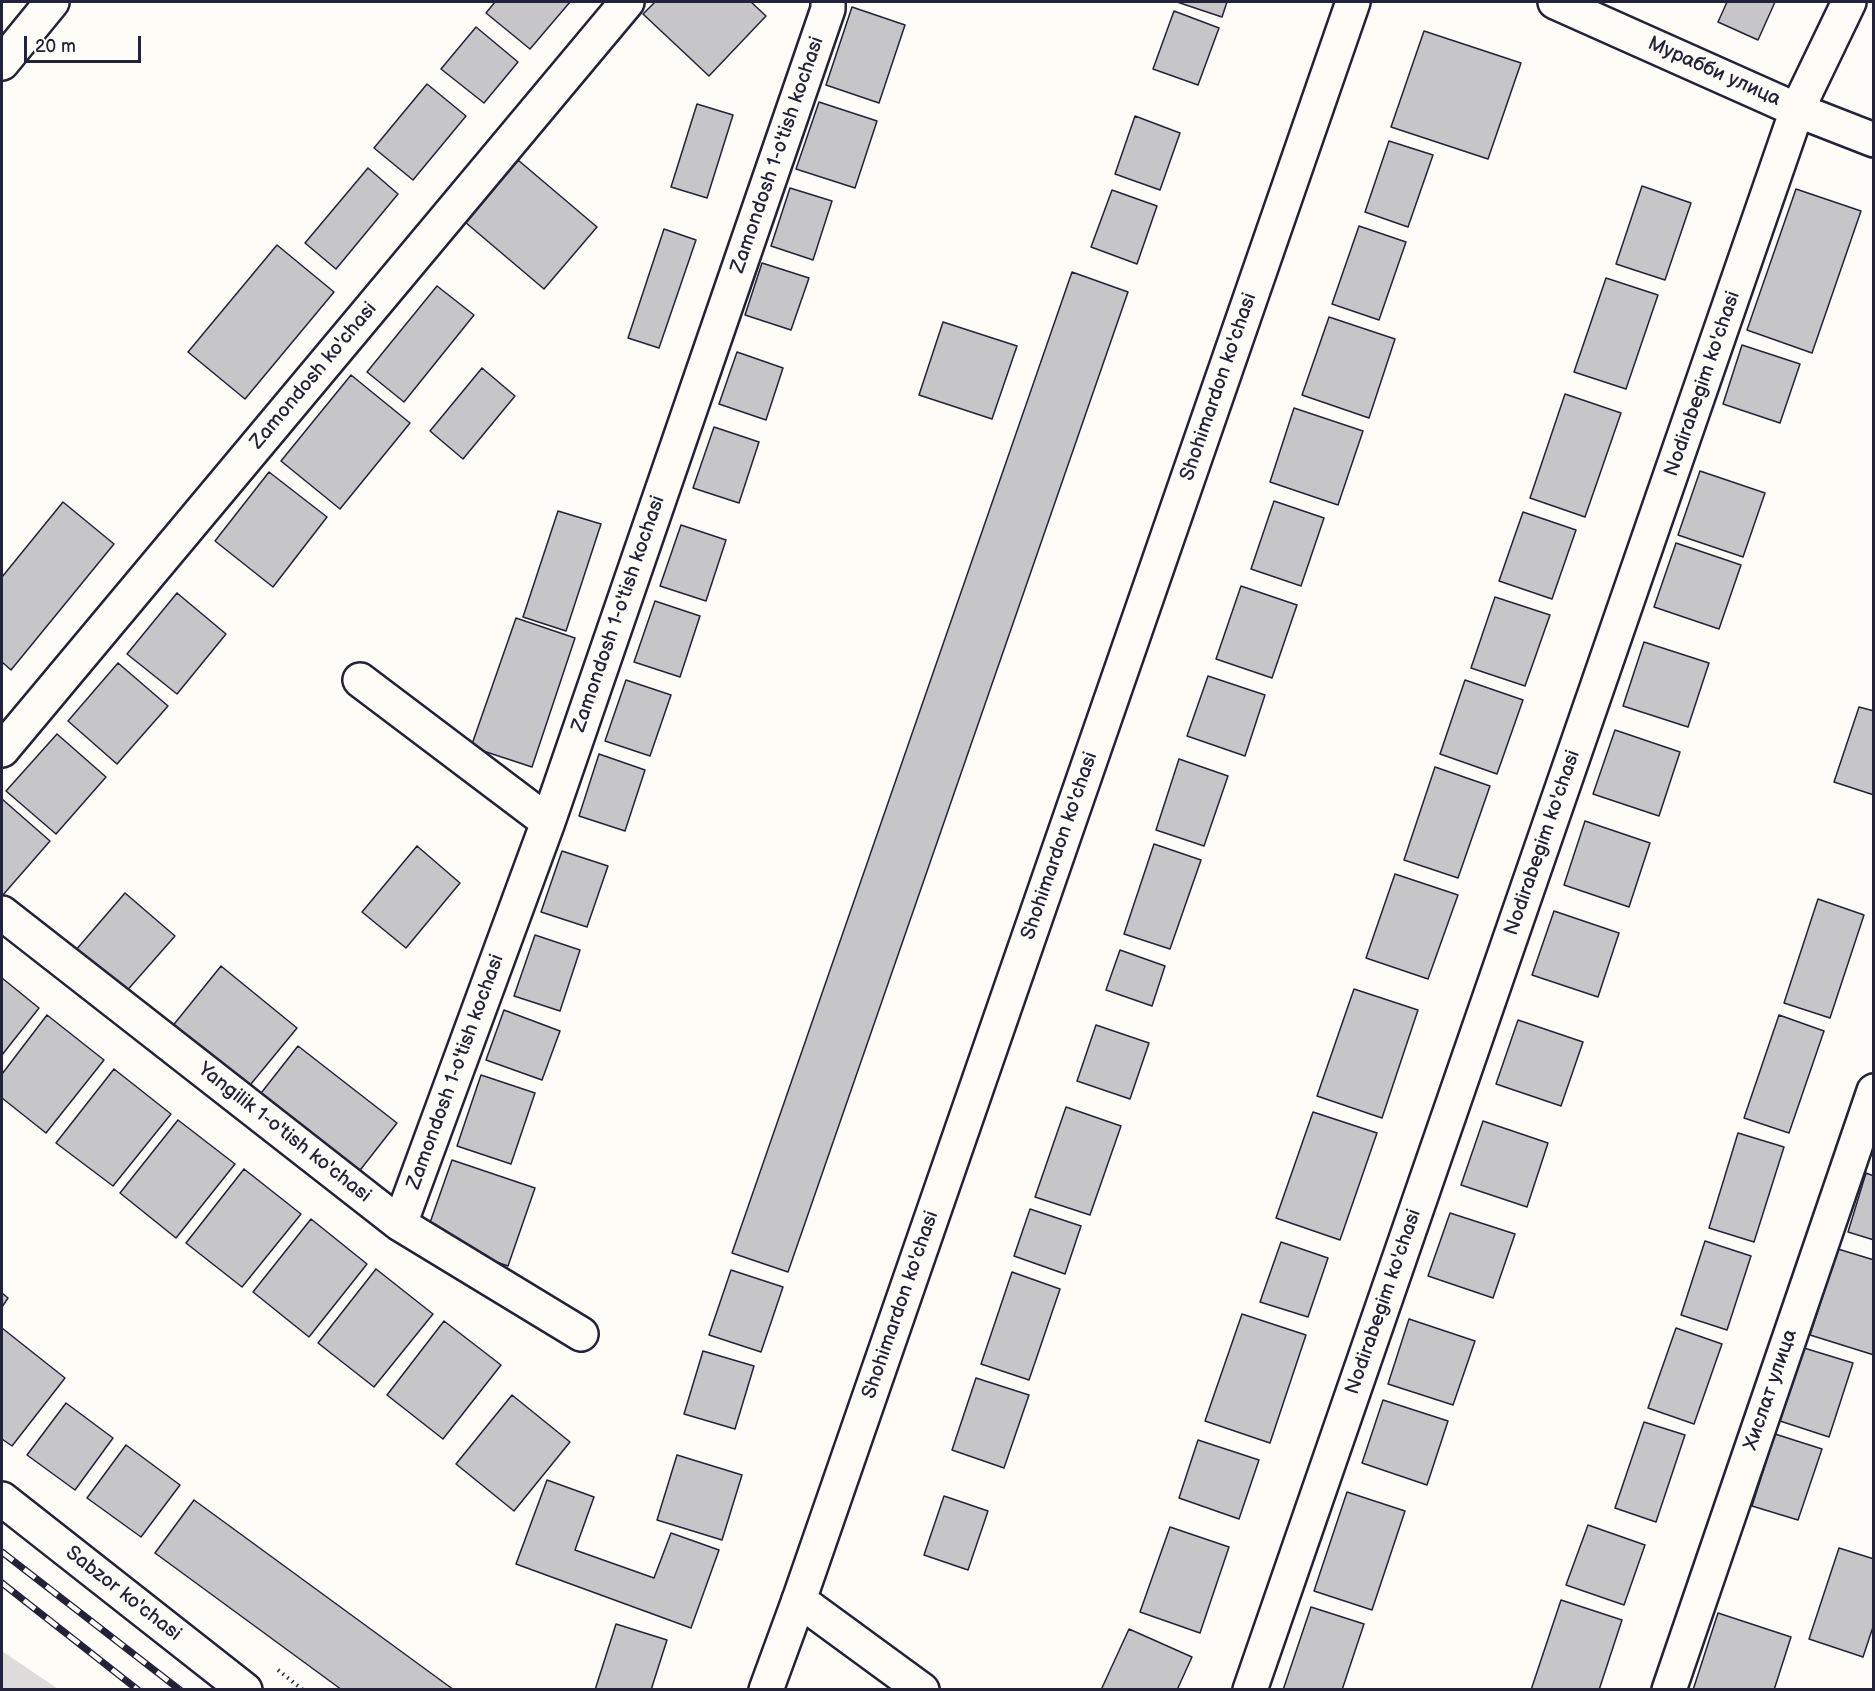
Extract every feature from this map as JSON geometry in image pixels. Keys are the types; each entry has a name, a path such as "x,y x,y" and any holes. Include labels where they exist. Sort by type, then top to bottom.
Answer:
{"street":[{"path":"2,63 52,2"},
{"name":"Zamondosh ko'chasi","path":"2,750 627,2"},
{"name":"Zamondosh 1-o'tish kochasi","path":"400,1224 548,822 828,9 828,2"},
{"name":"Shohimardon ko'chasi","path":"766,1689 800,1600 1353,2"},
{"name":"Мурабби улица","path":"1555,2 1797,110 1874,140"},
{"name":"Nodirabegim ko'chasi","path":"1250,1689 1797,110 1849,2"},
{"path":"360,680 548,822"},
{"name":"Yangilik 1-o'tish ko'chasi","path":"2,913 400,1224 581,1334"},
{"name":"Хислат улица","path":"1669,1689 1874,1091"},
{"name":"Sabzor ko'chasi","path":"2,1499 245,1689"},
{"path":"800,1600 881,1676 922,1689"}],"shaded area":[{"path":"2,1651 58,1689 2,1689"}],"building":[{"path":"495,2 570,2 530,49 486,13"},
{"path":"655,2 751,2 766,16 709,76 643,14"},
{"path":"1177,2 1227,2 1222,17"},
{"path":"1727,2 1775,2 1758,40 1718,22"},
{"path":"852,7 905,25 879,103 826,85"},
{"path":"1174,11 1219,28 1198,85 1153,69"},
{"path":"476,27 518,62 484,103 441,69"},
{"path":"1424,31 1521,63 1488,159 1391,127"},
{"path":"427,84 466,116 413,180 374,148"},
{"path":"819,102 877,121 855,188 796,169"},
{"path":"697,104 733,115 707,198 671,187"},
{"path":"1135,116 1180,133 1160,190 1115,174"},
{"path":"1389,141 1433,155 1408,227 1365,212"},
{"path":"518,160 597,227 544,289 465,222"},
{"path":"368,168 398,194 336,269 305,243"},
{"path":"1642,186 1691,203 1665,280 1616,264"},
{"path":"790,188 832,201 813,260 771,246"},
{"path":"1796,189 1861,211 1812,353 1747,330"},
{"path":"1112,190 1157,206 1137,264 1091,247"},
{"path":"1359,226 1406,242 1379,320 1332,304"},
{"path":"664,229 696,240 659,348 628,338"},
{"path":"277,245 334,292 245,399 188,352"},
{"path":"762,263 809,278 791,330 745,315"},
{"path":"1072,272 1128,292 788,1272 732,1253"},
{"path":"1606,278 1658,295 1626,389 1574,372"},
{"path":"437,286 474,315 404,402 367,372"},
{"path":"1329,317 1395,339 1369,418 1302,395"},
{"path":"943,322 1017,346 992,419 919,395"},
{"path":"1742,345 1800,364 1780,423 1723,404"},
{"path":"737,352 783,368 766,420 719,404"},
{"path":"482,368 515,396 463,459 430,431"},
{"path":"351,375 410,423 340,509 281,461"},
{"path":"1565,394 1621,413 1585,517 1530,498"},
{"path":"1294,408 1363,431 1338,505 1270,482"},
{"path":"714,427 759,442 739,503 693,488"},
{"path":"1700,471 1765,493 1743,557 1678,535"},
{"path":"269,472 327,517 273,587 215,541"},
{"path":"1274,501 1324,518 1301,586 1251,569"},
{"path":"63,502 114,544 11,670 2,662 2,577"},
{"path":"558,511 601,524 566,631 523,617"},
{"path":"1523,512 1576,530 1552,599 1499,581"},
{"path":"681,525 726,540 706,601 660,586"},
{"path":"1676,543 1741,565 1719,629 1654,607"},
{"path":"1241,586 1297,605 1272,678 1216,659"},
{"path":"177,593 226,634 177,694 127,654"},
{"path":"1495,597 1550,615 1525,686 1471,668"},
{"path":"655,601 700,616 680,677 634,662"},
{"path":"516,618 575,638 532,767 471,747"},
{"path":"1644,642 1709,663 1688,727 1623,706"},
{"path":"118,663 168,706 117,764 68,721"},
{"path":"1208,676 1265,695 1245,756 1187,736"},
{"path":"626,680 671,695 650,756 605,741"},
{"path":"1465,680 1523,700 1497,774 1440,754"},
{"path":"1859,707 1874,711 1874,795 1834,782"},
{"path":"1615,730 1680,752 1659,816 1593,794"},
{"path":"57,734 106,777 56,834 6,791"},
{"path":"599,754 645,770 625,831 579,816"},
{"path":"1179,759 1228,776 1204,846 1156,830"},
{"path":"1435,767 1490,786 1458,878 1404,860"},
{"path":"2,799 50,841 2,896"},
{"path":"1585,821 1650,843 1629,907 1564,885"},
{"path":"1154,844 1201,860 1170,949 1124,934"},
{"path":"417,846 460,883 406,948 362,912"},
{"path":"562,851 608,866 587,927 541,912"},
{"path":"1395,874 1458,895 1428,979 1366,958"},
{"path":"125,893 175,936 124,994 75,951"},
{"path":"1818,899 1864,915 1830,1018 1784,1003"},
{"path":"1554,911 1619,933 1598,997 1532,975"},
{"path":"535,935 580,950 560,1011 514,996"},
{"path":"1120,950 1165,966 1152,1006 1106,990"},
{"path":"221,966 297,1028 246,1090 171,1028"},
{"path":"2,978 39,1008 2,1055"},
{"path":"1354,989 1418,1010 1382,1118 1317,1096"},
{"path":"504,1010 560,1031 542,1080 486,1060"},
{"path":"47,1015 104,1060 46,1133 2,1098 2,1074"},
{"path":"1779,1015 1824,1031 1789,1133 1744,1118"},
{"path":"1518,1020 1583,1042 1561,1106 1496,1084"},
{"path":"1096,1025 1149,1043 1130,1099 1077,1081"},
{"path":"298,1046 397,1123 357,1174 258,1097"},
{"path":"114,1069 171,1114 113,1186 56,1143"},
{"path":"481,1075 535,1093 511,1164 457,1146"},
{"path":"1066,1107 1121,1126 1090,1215 1035,1197"},
{"path":"1313,1112 1377,1133 1340,1240 1276,1218"},
{"path":"178,1120 235,1164 176,1238 120,1193"},
{"path":"1483,1121 1548,1143 1527,1207 1461,1185"},
{"path":"1738,1133 1784,1147 1754,1242 1709,1228"},
{"path":"452,1160 535,1188 508,1266 425,1237"},
{"path":"244,1169 301,1214 242,1287 186,1243"},
{"path":"1866,1173 1874,1176 1874,1240 1848,1232"},
{"path":"1030,1209 1081,1226 1065,1274 1014,1256"},
{"path":"1450,1213 1515,1234 1493,1298 1428,1276"},
{"path":"311,1219 367,1264 309,1337 253,1292"},
{"path":"1705,1241 1751,1256 1727,1330 1681,1315"},
{"path":"1281,1242 1328,1258 1308,1317 1260,1302"},
{"path":"1838,1249 1874,1260 1874,1355 1810,1335"},
{"path":"376,1269 433,1314 374,1387 318,1343"},
{"path":"731,1270 783,1287 761,1352 709,1335"},
{"path":"1012,1272 1060,1289 1029,1380 981,1364"},
{"path":"2,1293 8,1298 2,1307"},
{"path":"1242,1314 1306,1335 1270,1443 1205,1421"},
{"path":"1409,1319 1475,1341 1453,1405 1388,1384"},
{"path":"444,1321 501,1365 443,1439 387,1395"},
{"path":"2,1328 65,1378 12,1446 2,1439"},
{"path":"1676,1328 1722,1344 1694,1424 1648,1408"},
{"path":"1804,1348 1853,1363 1829,1437 1780,1421"},
{"path":"703,1351 754,1366 735,1429 684,1414"},
{"path":"976,1378 1029,1395 1004,1468 952,1450"},
{"path":"512,1395 570,1442 514,1511 456,1464"},
{"path":"1383,1400 1448,1421 1427,1485 1362,1463"},
{"path":"66,1403 113,1438 75,1490 27,1455"},
{"path":"1644,1422 1685,1435 1656,1522 1615,1508"},
{"path":"1775,1434 1822,1449 1798,1520 1752,1506"},
{"path":"1198,1440 1259,1460 1239,1519 1179,1498"},
{"path":"126,1445 180,1485 141,1537 87,1498"},
{"path":"677,1455 742,1475 722,1540 657,1520"},
{"path":"547,1480 594,1497 575,1550 654,1578 671,1533 719,1550 691,1628 516,1564"},
{"path":"1347,1492 1405,1511 1372,1610 1314,1591"},
{"path":"944,1496 988,1511 968,1570 924,1555"},
{"path":"194,1500 454,1690 342,1690 155,1553"},
{"path":"1588,1525 1645,1545 1624,1605 1566,1585"},
{"path":"1170,1527 1229,1547 1200,1633 1140,1612"},
{"path":"1839,1548 1874,1559 1874,1624 1863,1657 1809,1639"},
{"path":"1561,1600 1622,1620 1599,1690 1531,1690"},
{"path":"1311,1607 1364,1624 1342,1690 1283,1690"},
{"path":"1718,1613 1791,1637 1774,1690 1693,1690"},
{"path":"616,1624 667,1640 651,1690 595,1690"},
{"path":"1129,1629 1192,1657 1177,1690 1101,1690"}],"railway":[{"path":"2,1552 180,1690"},
{"path":"2,1583 138,1690"}]}
